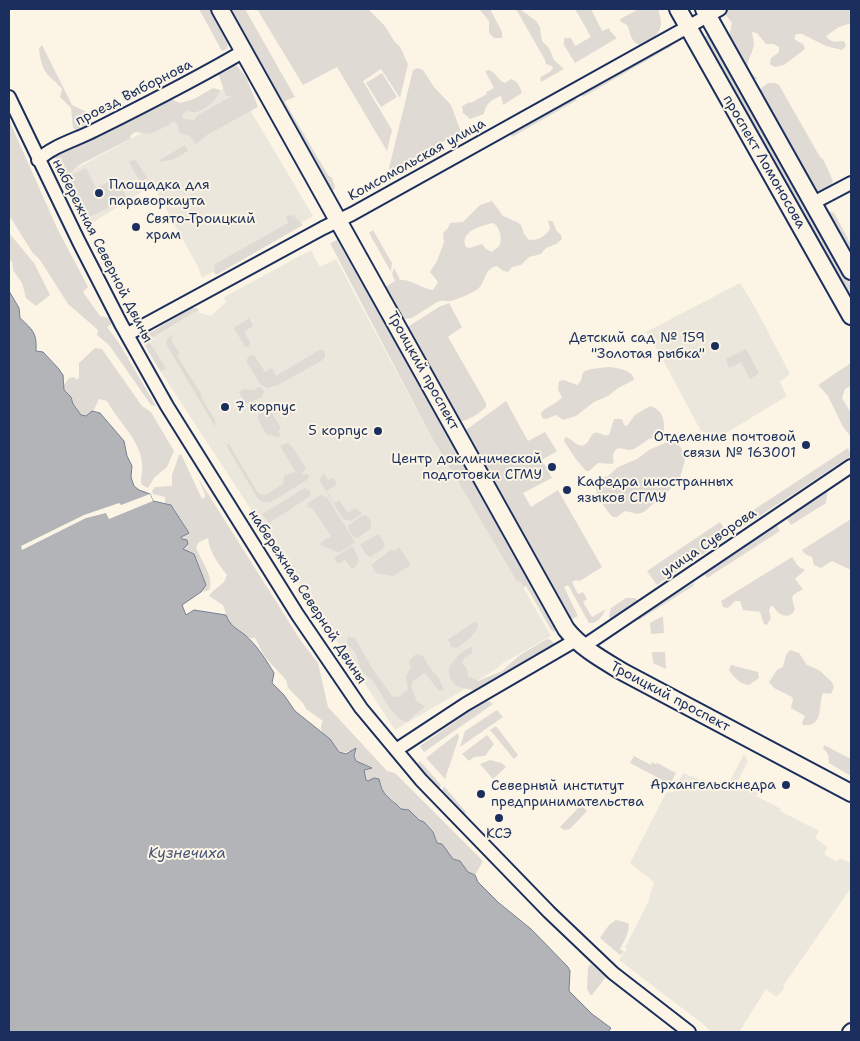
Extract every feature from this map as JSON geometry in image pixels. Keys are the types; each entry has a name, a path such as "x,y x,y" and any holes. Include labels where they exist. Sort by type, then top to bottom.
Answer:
{"main road":[{"name":"Троицкий проспект","path":"220,9 566,629 580,643 623,672 851,793"},
{"name":"проспект Ломоносова","path":"678,9 851,316"},
{"name":"проспект Ломоносова","path":"710,11 851,271"}],"street":[{"name":"Комсомольская улица","path":"128,334 339,220 688,26 710,11"},
{"name":"проезд Выборнова","path":"38,160 48,151 88,134 244,51"},
{"name":"набережная Северной Двины","path":"9,97 38,160 167,406 297,614 361,708 421,780 586,950 612,973 689,1032"},
{"path":"813,203 851,182"},
{"name":"улица Суворова","path":"396,750 466,704 580,643 851,466"}],"shaded area":[{"path":"199,9 210,9 228,41 227,49 222,51"},
{"path":"228,9 245,9 295,97 285,102 328,175 332,178 335,187 333,191"},
{"path":"257,9 368,9 385,26 400,47 408,64 400,98 381,69 363,81 392,130 387,151 337,67 303,85"},
{"path":"479,9 490,9 502,32 502,38 494,38 489,33 489,21"},
{"path":"516,9 520,9 536,21 540,27 542,41 549,48 554,60 564,69 541,82 540,77 550,72 553,68 546,64"},
{"path":"575,9 591,9 602,31 610,28 610,31 617,38 575,63 564,45 564,38 571,38 575,46 591,37"},
{"path":"639,9 658,9 661,21 657,35 643,44 634,41 627,25 621,22 620,19"},
{"path":"727,9 851,9 851,23 839,27 826,36 832,41 844,41 846,46 842,50 826,46 802,34 796,34 794,39 803,44 805,49 784,65 774,67 770,64 771,58 779,52 779,47 774,44 766,44 757,33 752,32 754,44 748,66 758,79 750,80 736,56 738,51 729,38 732,23 726,15"},
{"path":"711,33 851,285 851,309 701,38"},
{"path":"670,43 672,46 583,97 581,93"},
{"path":"42,45 72,105 91,114 88,128 78,131 73,128 71,108 60,97 62,89 43,66 39,48"},
{"path":"232,65 237,66 246,77 258,107 207,135 196,144 190,136 179,133 178,125 175,122 171,122 169,125 150,134 135,132 131,135 130,139 81,164 70,173 58,176 55,160 57,156 72,146 168,98 180,103 194,99 213,88 220,90 211,104 199,111 187,111 182,115 183,119 195,120 196,116 232,96 226,96 218,73"},
{"path":"417,68 423,70 434,87 451,105 461,132 390,171 389,168 413,70"},
{"path":"489,70 505,83 511,79 515,81 522,93 503,105 501,96 495,99 487,105 484,114 470,119 463,113 462,106 487,94 486,92 494,88 485,71"},
{"path":"382,73 397,97 381,107 366,83"},
{"path":"234,83 313,216 202,278 198,267 153,185 87,226 59,178"},
{"path":"768,83 779,85 820,157 823,159 833,181 831,186 824,190 815,191 759,94 759,90"},
{"path":"574,97 577,100 512,137 510,133"},
{"path":"9,120 57,228 88,287 83,292 100,316 109,318 112,324 107,327 119,343 156,406 151,405 109,345 97,335 98,330 68,304 9,215"},
{"path":"185,145 188,151 174,159 161,162 160,160"},
{"path":"135,159 147,178 140,182 129,162"},
{"name":"Площадка для параворкаута","path":"86,168 96,188 117,178 127,198 88,218 66,178"},
{"path":"492,201 503,216 521,225 524,234 529,240 538,239 546,234 550,229 548,220 553,222 562,239 546,248 541,254 529,257 521,265 512,267 508,272 503,271 497,266 493,267 487,272 481,286 472,293 451,301 437,302 412,318 402,319 384,288 395,281 392,274 394,268 400,280 433,290 438,282 430,272 437,261 444,242 443,233 450,223 463,222 480,205","holes":["493,223 500,234 501,241 499,247 492,252 482,244 470,248 466,247 465,241 468,233"]},
{"path":"830,211 834,213 851,244 851,260 827,214"},
{"path":"293,215 303,225 216,275 214,272 215,264 288,223 286,216"},
{"path":"373,230 392,263 391,272 369,233"},
{"path":"9,233 34,263 50,295 36,306 26,298 22,283 13,270 12,261 9,260"},
{"path":"337,240 558,625 558,629 554,632 551,630 526,586 523,587 520,581 517,582 431,436 330,243"},
{"path":"311,250 320,267 336,259 431,436 517,582 520,581 551,636 503,663 458,693 395,730 148,352 150,344 146,336 193,308 197,308 200,313 211,316 226,302 224,297"},
{"name":"Детский сад № 159 \"Золотая рыбка\"","path":"740,283 755,307 790,374 780,382 787,396 721,436 701,431 646,332"},
{"path":"449,303 462,327 448,337 486,403 486,407 480,412 462,421 459,421 407,330 409,326 439,307"},
{"path":"193,307 198,310 148,340 166,368 161,372 143,342 143,337"},
{"path":"249,318 253,326 244,332 250,342 249,347 245,347 234,328"},
{"path":"174,334 171,340 180,354 177,356 202,395 201,397 215,420 215,426 226,445 229,444 258,493 265,495 283,484 284,476 294,472 300,473 295,471 280,446 288,443 294,449 306,469 301,474 308,474 307,480 271,502 263,502 258,499 169,349 166,343 168,338"},
{"path":"95,348 102,349 142,406 151,412 174,451 167,467 154,478 148,488 141,483 142,463 137,446 107,401 99,399 94,410 86,416 81,415 73,404 71,397 64,390 64,385 69,378 74,377 77,380 79,377 79,363"},
{"path":"746,349 759,373 750,379 741,362 729,368 726,359"},
{"path":"319,350 323,350 325,353 325,358 321,361 278,385 268,388 260,384 246,361 249,356 254,355 265,372 272,368 276,376"},
{"path":"851,363 851,386 845,389 842,398 851,413 851,437 843,427 828,396 818,385"},
{"path":"611,367 629,372 634,380 594,402 576,416 563,420 556,415 546,419 542,418 541,413 562,397 558,390 559,381 564,380 577,385 585,371"},
{"path":"257,387 262,388 264,392 262,397 246,404 239,392 243,389 256,390"},
{"path":"506,401 528,441 545,432 557,451 542,460 552,478 523,493 531,507 558,490 602,567 580,581 572,582 578,594 583,592 587,599 583,602 592,617 606,609 595,622 589,623 568,585 564,587 578,616 570,620 465,432"},
{"path":"650,406 660,412 664,423 664,431 658,438 649,439 634,449 618,448 613,454 614,462 612,464 598,463 589,471 586,471 564,441 565,437 581,446 587,443 594,433 609,435 614,419 622,419 624,425 627,426 635,415"},
{"path":"265,408 271,411 281,428 278,431 281,436 266,434 258,419 259,411"},
{"path":"669,441 677,443 682,449 685,461 680,477 662,499 644,512 638,514 625,511 617,517 613,517 604,506 596,490 595,486 599,479 608,476 618,467 637,459 649,450"},
{"path":"848,448 851,456 740,529 735,522"},
{"path":"181,454 202,499 205,497 205,494 198,478 301,641 318,663 328,707 387,771 395,773 483,861 475,875 468,872 460,862 453,859 442,845 437,843 430,829 422,821 400,808 382,790 380,781 366,780 364,770 370,766 356,760 356,751 344,753 326,740 321,730 323,721 306,709 303,703 288,688 286,680 265,657 255,638 250,638 236,630 229,622 223,605 209,596 224,582 227,575 212,553 208,538 199,542 196,547 210,579 209,590 201,592 206,585 194,554 183,549 184,540 181,537 188,532 174,508 165,503 165,497 153,494 152,491 155,487 172,486 172,475"},
{"path":"324,473 328,480 333,478 337,484 327,491 334,503 339,500 348,513 355,508 362,513 351,521 343,519 319,480"},
{"path":"305,488 311,493 309,497 269,523 262,514"},
{"path":"828,489 826,503 791,525 785,516"},
{"path":"321,495 327,497 355,542 339,553 319,544 331,536 312,508 307,507 308,503"},
{"path":"366,515 370,521 371,528 355,538 349,531 348,526 361,516"},
{"path":"851,519 851,570 832,561 821,568 814,565 812,557 805,554 802,550"},
{"path":"720,522 729,536 657,585 647,571"},
{"path":"776,524 780,531 707,578 703,571"},
{"path":"379,534 385,545 383,549 370,557 366,555 360,544"},
{"path":"352,546 358,556 358,561 352,569 345,560 338,564 334,558"},
{"path":"399,547 411,565 393,576 376,573 371,565 392,549 394,551"},
{"path":"792,557 798,566 805,570 795,579 803,589 793,596 795,609 793,613 787,616 771,606 769,611 771,618 767,625 764,624 760,612 743,610 740,601 735,601 728,608 723,607 721,601"},
{"path":"695,582 693,586 639,620 637,619"},
{"path":"626,598 635,598 639,602 611,621 609,616 611,608"},
{"path":"663,616 664,633 651,634 650,623"},
{"path":"476,621 478,626 472,635 457,648 451,647 447,640"},
{"path":"348,636 355,638 372,668 392,696 399,697 408,689 406,676 411,667 409,661 416,654 423,656 438,677 444,690 438,690 425,673 413,681 411,686 417,702 425,706 407,722 401,720 390,709 373,681 362,672 355,652 347,644"},
{"path":"547,639 551,640 555,645 479,691 458,686 451,680 449,675 449,668 453,662 468,648 472,647 472,654 464,658 462,663 467,669 468,676 478,681 502,671 520,655"},
{"path":"790,650 799,653 807,665 819,670 832,682 834,687 831,694 823,693 819,715 814,723 810,725 803,725 805,716 791,708 792,697 774,688 769,682 777,670 783,667 786,655"},
{"path":"652,652 665,652 666,669 653,663"},
{"path":"731,665 758,672 759,678 749,685 742,683 729,670"},
{"path":"484,701 489,701 493,704 424,752 420,746"},
{"path":"497,710 503,717 460,747 465,731"},
{"path":"496,726 518,755 514,759 490,730"},
{"path":"458,733 459,737 445,779 426,758"},
{"path":"487,735 494,744 485,756 474,757 469,761 462,754"},
{"path":"824,745 851,759 851,776 829,763 828,754 823,748"},
{"path":"744,754 748,761 738,781 759,791 756,796 781,809 780,811 819,831 815,838 828,847 824,854 837,862 840,858 851,863 851,888 783,986 785,988 776,997 766,989 739,1032 711,1032 619,960 627,949 625,948 648,902 654,882 630,863 666,793 673,792 683,773 725,790"},
{"path":"634,756 651,765 652,762 657,763 676,773 670,784 630,763"},
{"path":"490,760 502,763 506,767 493,779 480,764"},
{"path":"420,761 441,785 438,791 414,766"},
{"path":"444,786 466,812 463,815 441,792"},
{"path":"581,805 587,811 570,829 564,830 560,827"},
{"path":"616,920 628,923 629,925 627,936 620,949 624,952 620,955 600,938 609,925"},
{"path":"591,964 606,977 590,995 587,988 588,967"}],"water":[{"name":"Кузнечиха","path":"9,291 19,308 20,318 35,336 36,351 43,352 63,375 64,390 71,397 73,404 81,415 86,416 92,411 100,413 124,441 127,456 132,466 131,477 134,486 150,494 153,501 171,505 189,533 181,537 187,540 188,544 183,549 194,554 206,585 201,592 182,605 186,615 194,610 226,615 231,624 249,639 261,653 274,673 272,683 284,695 295,711 330,739 339,752 346,754 356,748 354,756 356,761 372,768 364,770 366,780 379,779 387,796 401,809 409,810 419,820 424,822 433,832 437,843 442,844 453,859 460,861 468,872 475,875 478,882 499,903 531,929 568,967 570,971 569,991 592,1014 611,1028 608,1032 9,1032"}],"pier":[{"path":"150,494 153,501 109,519 106,513 86,518 22,550 21,546 84,515 119,503 121,505"}],"place":[{"name":"Площадка для параворкаута","path":"99,193"},
{"name":"Свято-Троицкий храм","path":"136,227"},
{"name":"Детский сад № 159 \"Золотая рыбка\"","path":"715,346"},
{"name":"7 корпус","path":"225,407"},
{"name":"5 корпус","path":"378,431"},
{"name":"Отделение почтовой связи № 163001","path":"806,445"},
{"name":"Центр доклинической подготовки СГМУ","path":"552,467"},
{"name":"Кафедра иностранных языков СГМУ","path":"567,490"},
{"name":"Архангельскнедра","path":"786,785"},
{"name":"Северный институт предпринимательства","path":"481,794"},
{"name":"КСЭ","path":"499,818"}]}
